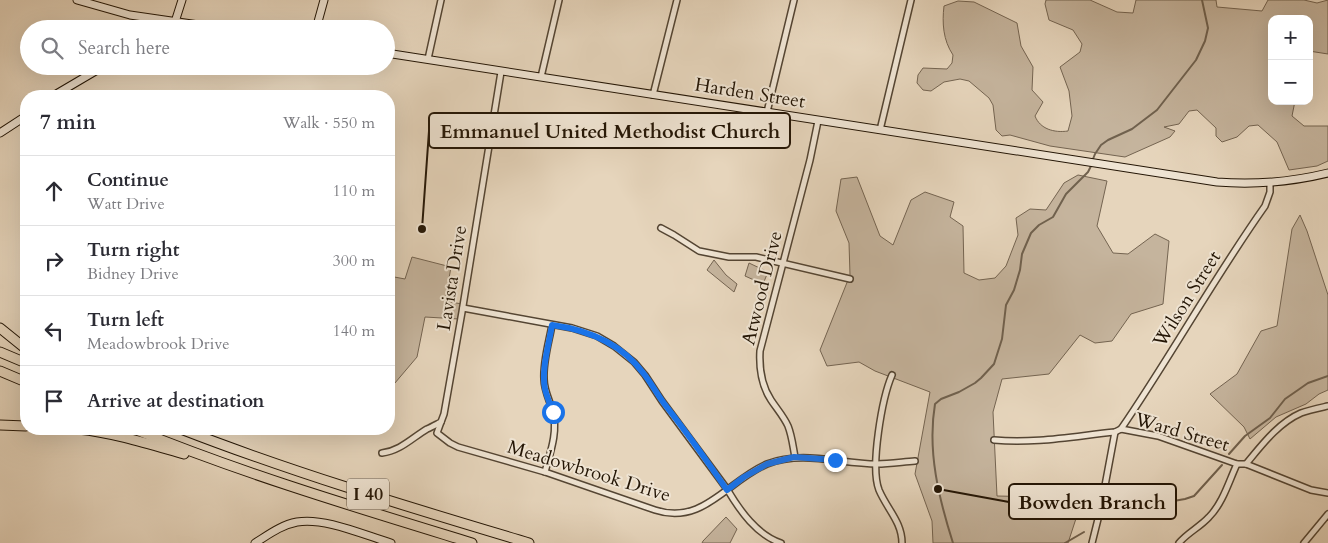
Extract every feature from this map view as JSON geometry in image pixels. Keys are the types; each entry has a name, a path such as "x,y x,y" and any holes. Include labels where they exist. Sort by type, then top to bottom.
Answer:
{"highway":[{"path":"0,328 20,343"},
{"path":"0,352 20,360"},
{"path":"0,371 20,379"},
{"path":"0,425 20,426"},
{"path":"115,435 268,478"},
{"name":"I 40","path":"149,435 268,478 472,543"},
{"name":"I 40","path":"198,435 306,474 529,543"}],"main road":[{"path":"77,0 130,15 162,20"},
{"path":"176,20 182,0"},
{"path":"318,20 324,0"},
{"name":"Harden Street","path":"395,55 1217,182 1240,184 1270,183 1328,173"},
{"path":"63,90 89,75"},
{"path":"0,133 20,120"},
{"path":"255,543 279,528 297,522 313,521 340,527 391,543"}],"street":[{"path":"428,59 441,0"},
{"path":"541,77 559,0"},
{"path":"653,95 677,0"},
{"path":"768,112 794,0"},
{"path":"880,130 911,0"},
{"name":"Lavista Drive","path":"441,422 463,308 501,72"},
{"name":"Atwood Drive","path":"794,457 791,433 781,413 767,393 762,380 760,352 810,160 818,121"},
{"name":"Wilson Street","path":"1121,429 1265,206 1270,192 1270,183"},
{"path":"661,228 698,251 718,256 756,257 850,279"},
{"path":"463,308 572,328 597,336 614,346 634,362 645,374 662,402 736,505 766,536 781,543"},
{"path":"545,472 555,429 553,412 544,380 552,325"},
{"path":"892,375 885,392 876,464 880,492 898,522 902,543"},
{"path":"1246,464 1274,432 1290,420 1301,413 1328,406"},
{"path":"382,453 392,452 441,422"},
{"name":"Meadowbrook Drive","path":"441,422 437,433 458,447 545,472 671,514 696,510 744,477 767,464 794,457 876,464 915,461"},
{"name":"Ward Street","path":"994,440 1036,441 1115,432 1121,429 1158,436 1237,464 1246,464 1311,490 1328,493"},
{"path":"1092,543 1102,507 1115,432"},
{"path":"1178,543 1205,522 1216,509 1237,464"},
{"path":"1304,543 1328,514"}],"shaded area":[{"path":"1046,0 1090,0 1117,12 1133,13 1136,0 1216,0 1217,7 1262,11 1268,0 1304,0 1317,3 1328,0 1328,54 1313,52 1313,15 1268,15 1268,105 1294,105 1292,116 1304,126 1328,126 1328,161 1317,166 1289,170 1277,142 1258,125 1249,126 1237,137 1222,142 1216,136 1216,128 1197,110 1189,111 1179,124 1164,127 1175,131 1170,137 1125,157 1050,146 1010,135 1002,136 996,130 993,105 989,98 969,81 960,79 944,82 931,91 923,90 917,83 918,75 923,68 947,69 952,63 953,55 944,31 944,6 958,1 974,2 1017,23 1021,46 1033,67 1032,90 1043,102 1035,116 1040,124 1048,129 1068,131 1072,116 1069,91 1060,67 1080,52 1082,44 1073,30 1049,20 1045,4"},
{"path":"1078,175 1107,181 1097,226 1113,253 1128,254 1155,234 1169,241 1163,304 1131,314 1112,341 1095,343 1080,335 1049,374 1002,379 993,412 997,496 1045,497 1055,484 1087,485 1068,543 933,543 932,521 915,474 930,392 875,371 859,362 827,366 820,350 850,275 849,243 836,211 841,179 857,177 880,236 893,245 911,200 925,192 954,202 950,217 963,226 964,273 979,280 995,278 1006,266 1018,235 1016,218 1030,209 1046,210 1064,183"},
{"path":"1300,215 1328,295 1328,390 1306,404 1276,417 1250,439 1244,427 1210,394 1237,374 1261,331 1277,326 1292,229"},
{"path":"412,257 451,267 445,301 462,304 459,319 425,317 417,357 395,383 395,277 405,279"},
{"path":"714,260 726,275 737,284 734,292 707,270"},
{"path":"749,263 768,272 763,284 745,276"},
{"path":"726,517 737,529 730,543 702,543 703,541"}],"waterway":[{"path":"1093,159 1101,145 1132,129 1157,110 1196,60 1205,41 1208,28 1202,0"},
{"path":"953,543 939,492 933,457 932,439 935,404 941,399 975,383 994,364 1002,339 1006,305 1014,290 1020,270 1022,254 1031,233 1039,225 1053,217 1066,194 1088,172 1092,164"},
{"path":"1229,454 1245,436 1270,418 1285,399 1308,383 1328,376"},
{"path":"1109,518 1145,506 1194,496 1222,465"},
{"path":"1065,543 1084,532"}],"place":[{"name":"Emmanuel United Methodist Church","path":"422,229"},
{"name":"Bowden Branch","path":"938,489"}],"route":[{"path":"553,412 544,380 552,325 572,328 597,336 614,346 634,362 645,374 662,402 727,490 744,477 767,464 794,457 835,460"}]}
